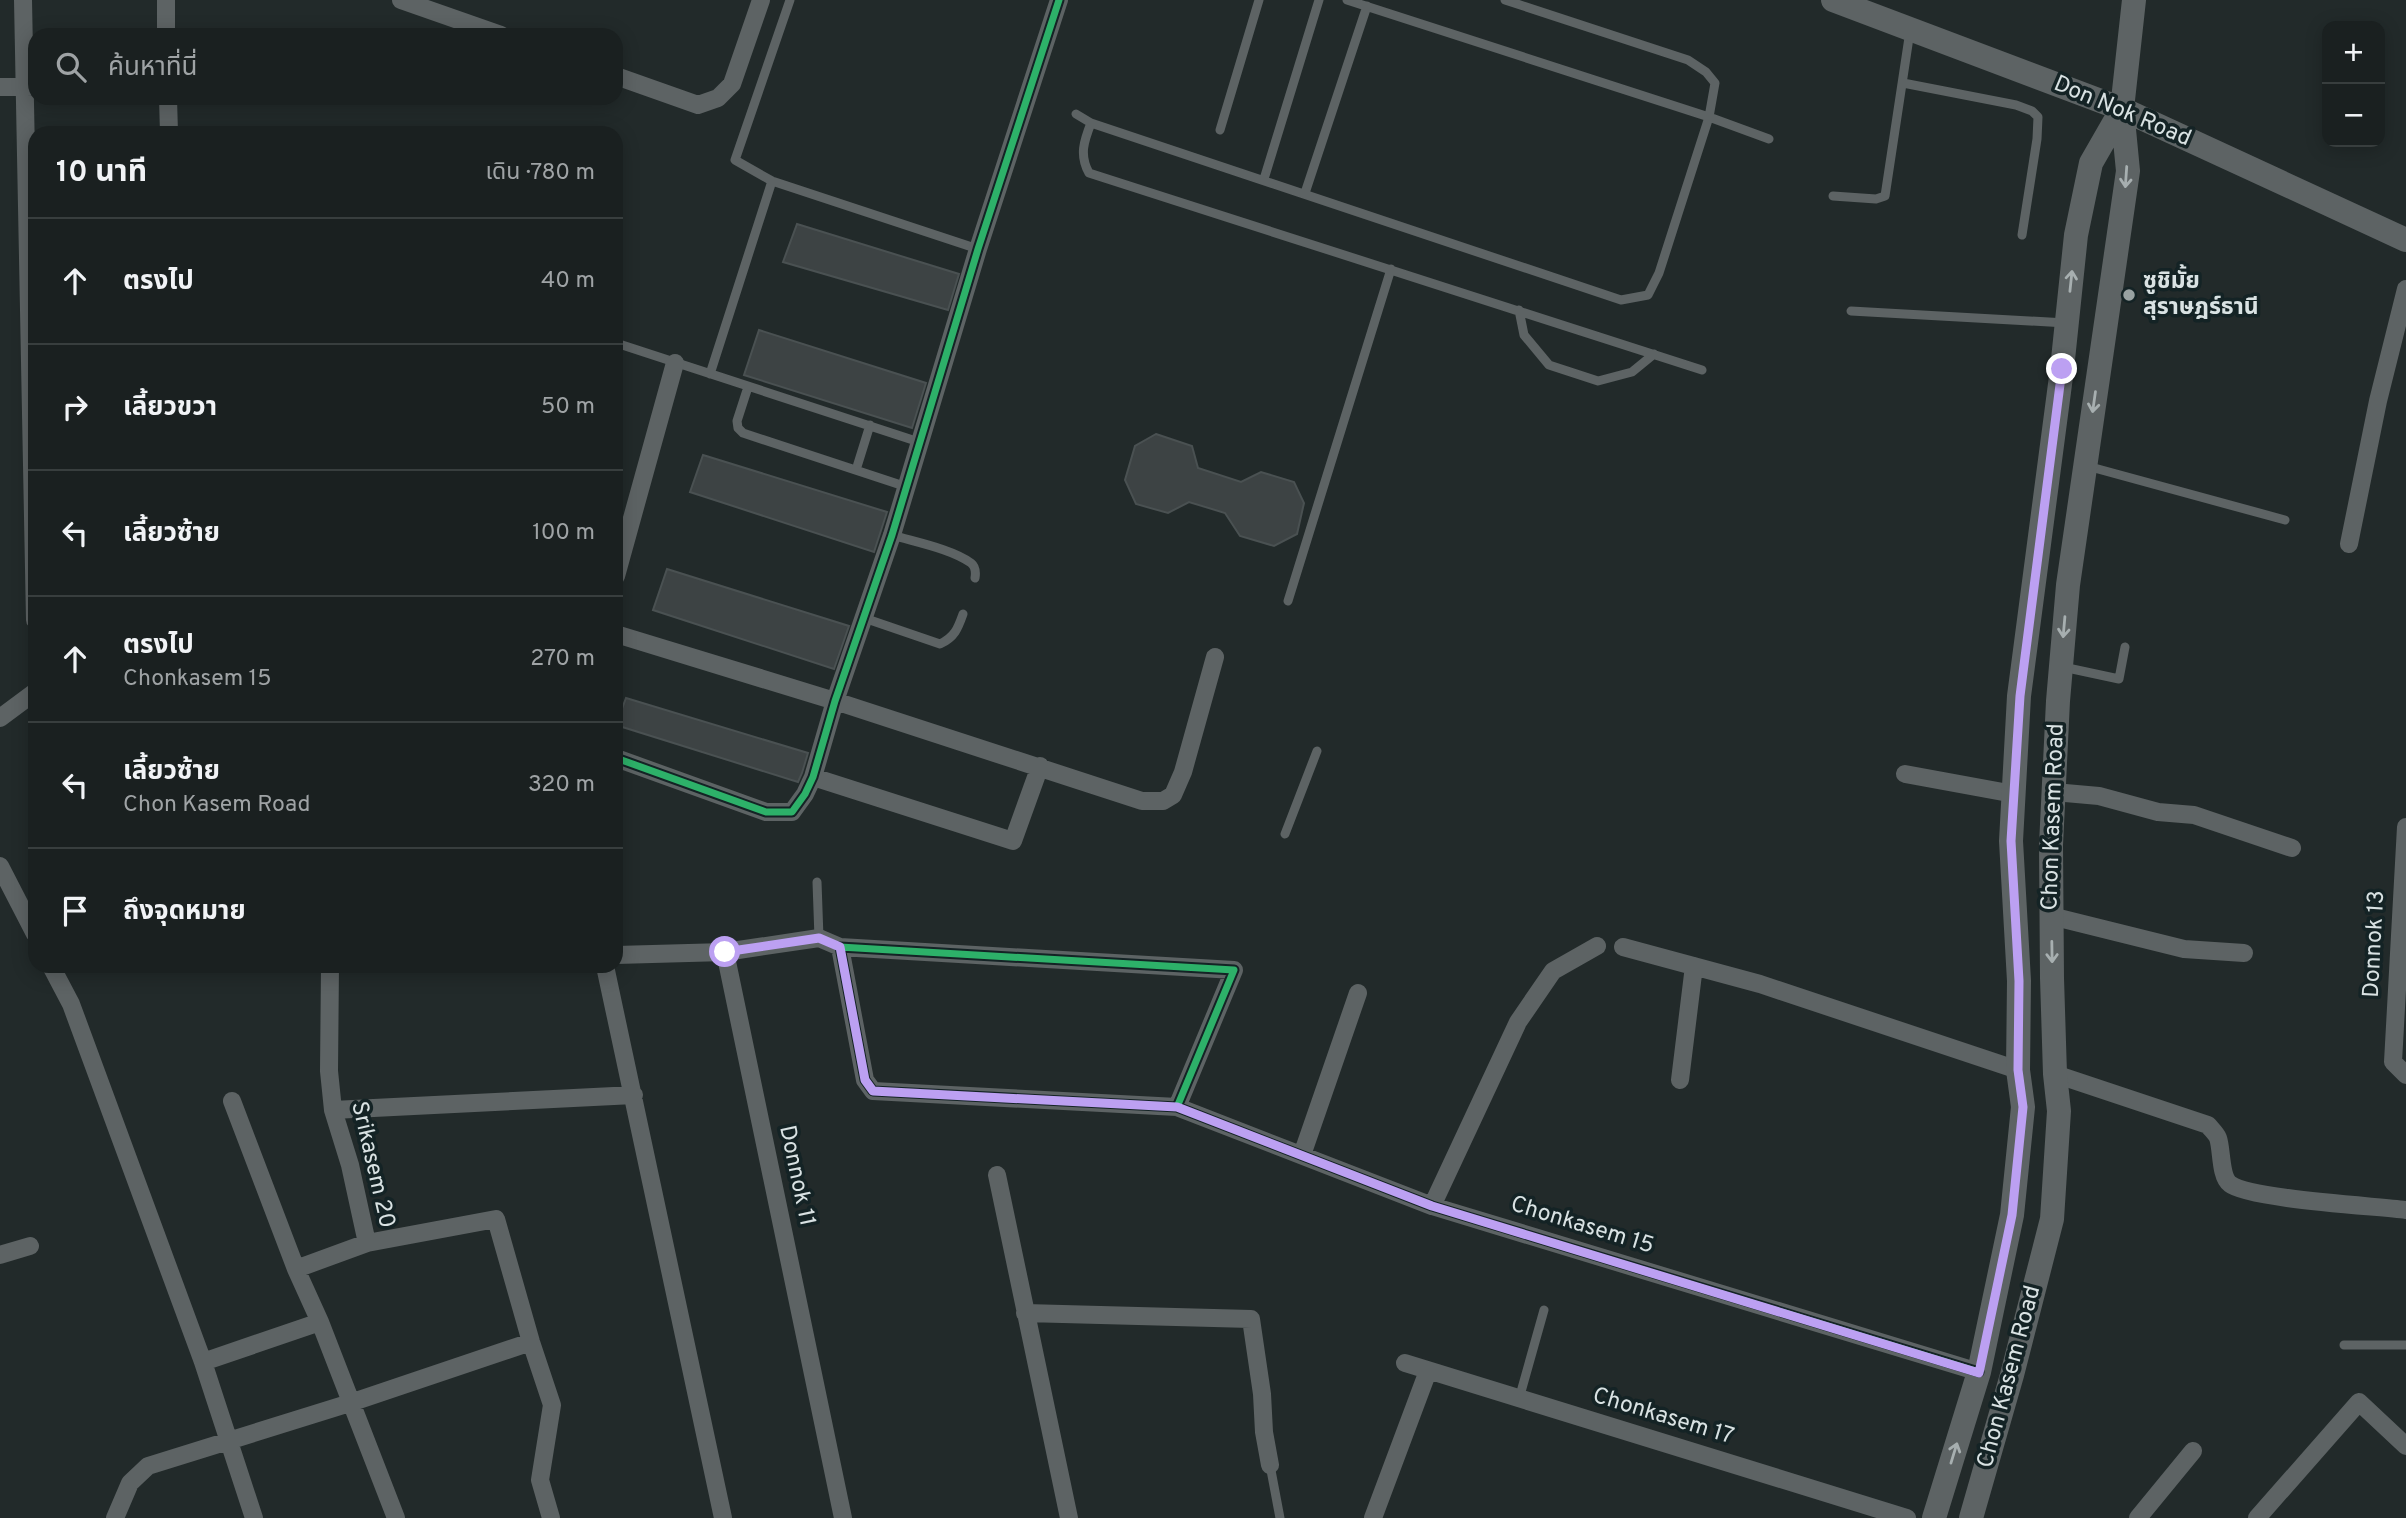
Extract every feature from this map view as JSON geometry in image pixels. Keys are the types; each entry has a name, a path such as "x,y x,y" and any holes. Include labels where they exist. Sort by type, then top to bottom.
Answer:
{"main road":[{"name":"Don Nok Road","path":"1833,0 2122,109 2406,240"},
{"name":"Chon Kasem Road","path":"1971,1518 2012,1375 2052,1219 2059,1111 2055,1074 2051,845 2061,666 2068,585 2128,171 2122,109 2134,0"},
{"name":"Chon Kasem Road","path":"1934,1518 1979,1373 2012,1215 2023,1107 2018,1070 2019,981 2011,841 2020,696 2076,235 2091,163 2122,109"}],"street":[{"path":"23,0 28,61"},
{"path":"166,0 166,28"},
{"path":"401,0 481,28"},
{"path":"623,78 698,105 718,98 732,84 761,0"},
{"path":"623,761 766,812 793,812 805,794 813,777 835,701 892,535 978,249 1059,0"},
{"path":"0,88 28,86"},
{"path":"30,105 30,126"},
{"path":"168,105 169,126"},
{"path":"2348,544 2378,401 2406,289"},
{"path":"623,551 675,363"},
{"path":"623,636 1040,766 1142,801 1163,801 1172,795 1183,772 1215,657"},
{"path":"0,718 28,697"},
{"path":"813,777 1013,841 1040,766"},
{"path":"1905,774 2014,794"},
{"path":"2053,792 2099,796 2158,812 2194,815 2292,848"},
{"name":"Donnok 13","path":"2400,1069 2406,827"},
{"path":"0,866 28,920"},
{"path":"2051,916 2184,949 2244,953"},
{"path":"623,955 725,952 819,938 840,947 1234,970 1177,1107"},
{"path":"1432,1206 1518,1021 1553,971 1597,946"},
{"name":"Chonkasem 15","path":"840,947 865,1080 873,1091 1177,1107 1432,1206 1979,1373"},
{"path":"1623,947 1760,984 2018,1070"},
{"name":"Donnok 11","path":"725,952 843,1518"},
{"path":"1680,1080 1694,966"},
{"path":"55,973 71,1004 203,1362 254,1518"},
{"name":"Srikasem 20","path":"296,1269 367,1243 350,1165 333,1110 329,1071 330,973"},
{"path":"608,973 723,1518"},
{"path":"1301,1155 1358,993"},
{"path":"2055,1074 2208,1125 2217,1136 2225,1178 2229,1184 2269,1195 2406,1210"},
{"path":"333,1110 634,1095"},
{"path":"232,1101 396,1518"},
{"path":"997,1175 1069,1518"},
{"path":"367,1243 496,1219 530,1342 552,1405 540,1480 551,1518"},
{"path":"0,1255 30,1246"},
{"path":"1025,1313 1251,1319 1270,1465"},
{"path":"203,1362 320,1322"},
{"path":"115,1518 130,1483 148,1466 351,1403 530,1342"},
{"name":"Chonkasem 17","path":"1405,1363 1908,1518"},
{"path":"1373,1518 1428,1371"},
{"path":"2257,1518 2359,1402 2406,1447"},
{"path":"2138,1518 2193,1451"}],"lane":[{"path":"790,0 735,160 772,181 978,249"},
{"path":"1220,130 1259,0"},
{"path":"1264,179 1319,0"},
{"path":"1347,0 1709,117 1769,139"},
{"path":"1076,114 1091,122 1621,300 1648,295 1659,274 1709,117 1715,83 1706,72 1688,60 1505,0"},
{"path":"1305,193 1367,6"},
{"path":"1833,196 1875,199 1885,196 1911,29"},
{"path":"1903,83 2015,105 2032,111 2038,117 2022,235"},
{"path":"1091,122 1083,146 1085,166 1089,173 1702,370"},
{"path":"710,374 772,181"},
{"path":"1288,601 1391,269"},
{"path":"1519,310 1524,335 1549,365 1598,381 1632,372 1654,354"},
{"path":"1851,311 2067,323"},
{"path":"623,345 919,442"},
{"path":"748,387 737,421 738,428 743,433 907,487"},
{"path":"856,470 870,425"},
{"path":"2085,465 2285,520"},
{"path":"892,535 948,552 972,564 976,569 975,578"},
{"path":"864,618 940,644 951,640 963,614"},
{"path":"2061,666 2119,680 2125,647"},
{"path":"1284,834 1317,751"},
{"path":"817,882 819,938"},
{"path":"1519,1399 1544,1310"},
{"path":"2344,1345 2406,1345"},
{"path":"1270,1465 1280,1518"}],"building":[{"path":"797,224 959,274 948,310 783,262"},
{"path":"759,330 926,383 912,428 744,375"},
{"path":"1156,434 1192,446 1198,468 1241,482 1261,472 1294,482 1304,503 1297,534 1274,546 1240,536 1225,513 1189,502 1168,513 1136,504 1125,480 1135,446"},
{"path":"703,455 887,512 874,552 690,492"},
{"path":"667,569 849,626 834,669 653,610"},
{"path":"626,698 808,753 802,773 798,782 623,727 623,706"}],"cycle path":[{"path":"623,761 766,812 792,812 805,794 813,777 835,701 892,535 978,249 1059,0"},
{"path":"840,947 1234,970 1177,1107 873,1091 865,1080 840,947"},
{"path":"1177,1107 1432,1206 1979,1372"}],"place":[{"name":"ซูชิมั้ย สุราษฎร์ธานี","path":"2129,295"}],"route":[{"path":"725,952 819,938 840,947 865,1080 873,1091 1177,1107 1432,1206 1979,1373 2012,1215 2023,1107 2018,1070 2019,981 2011,841 2020,696 2062,369"}]}
